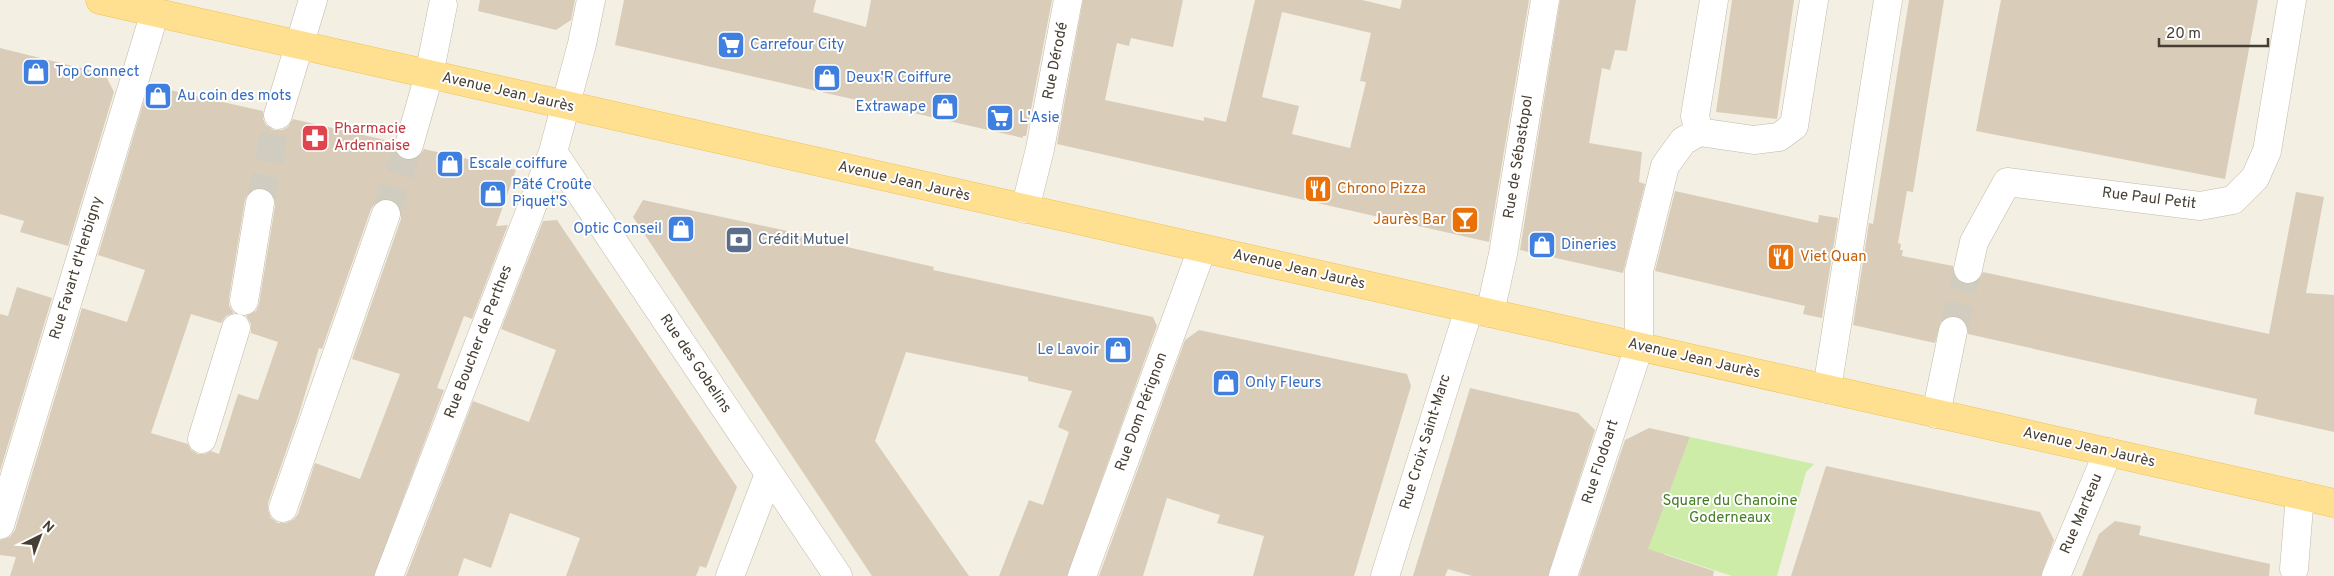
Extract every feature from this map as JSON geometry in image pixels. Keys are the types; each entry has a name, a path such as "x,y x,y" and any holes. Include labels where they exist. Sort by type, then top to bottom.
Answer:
{"main road":[{"name":"Avenue Jean Jaurès","path":"100,0 2334,503"}],"street":[{"path":"278,115 313,0"},
{"name":"Rue Boucher de Perthes","path":"388,576 553,152 591,0"},
{"name":"Rue Dérodé","path":"1025,209 1040,149 1068,0"},
{"name":"Rue de Sébastopol","path":"1479,311 1503,254 1545,0"},
{"path":"1714,0 1695,116 1699,132 1754,140 1779,137 1794,126 1814,0"},
{"path":"1827,389 1888,0"},
{"name":"Rue Paul Petit","path":"1968,269 1974,242 2007,182 2200,206 2233,200 2255,178 2267,151 2292,0"},
{"path":"408,145 430,75 443,5"},
{"name":"Rue Favart d'Herbigny","path":"0,525 155,12"},
{"name":"Rue Flodoart","path":"1563,576 1639,347 1639,271 1665,166 1683,141 1699,132"},
{"name":"Rue des Gobelins","path":"553,152 838,576"},
{"path":"244,301 260,203"},
{"path":"283,508 386,214"},
{"name":"Rue Dom Pérignon","path":"1082,576 1202,248"},
{"name":"Rue Croix Saint-Marc","path":"1385,576 1479,311"},
{"path":"202,439 236,328"},
{"path":"1936,414 1953,331"},
{"name":"Rue Marteau","path":"2056,576 2108,452"},
{"path":"730,576 769,474"},
{"path":"2294,569 2300,496"}],"green space":[{"name":"Square du Chanoine Goderneaux","path":"1690,437 1814,464 1806,472 1777,576 1732,576 1665,554 1637,576"}],"building":[{"path":"480,0 575,0 571,20 556,30 478,11"},
{"path":"624,0 816,0 813,12 866,27 871,0 1052,0 1026,136 1023,136 1023,138 615,45"},
{"path":"1083,0 1183,0 1173,47 1131,38 1129,46 1117,43 1105,100 1204,121 1204,117 1226,122 1255,0 1362,0 1400,9 1402,0 1529,0 1489,242 1057,144","holes":["1282,12 1371,33 1360,81 1366,82 1350,148 1292,134 1299,106 1262,97"]},
{"path":"1560,0 1636,0 1627,51 1615,50 1610,70 1602,68 1589,143 1642,152 1639,182 1645,184 1623,273 1520,250"},
{"path":"1732,0 1794,0 1777,119 1716,112"},
{"path":"1909,0 1944,0 1913,192 1907,191 1898,243 1901,244 1900,250 1903,250 1902,256 1953,266 1953,274 1957,280 1965,284 1973,284 1979,280 1983,272 2269,334 2296,192 2324,197 2306,293 2334,295 2334,432 2254,414 2257,399 1968,334 1968,326 1964,320 1957,316 1948,316 1941,321 1935,343 1853,325 1869,223 1873,224"},
{"path":"2001,0 2258,0 2225,179 1976,131"},
{"path":"0,48 105,74 114,92 68,246 20,232 24,221 0,214"},
{"path":"161,88 263,111 263,119 266,125 274,130 282,130 288,127 293,119 394,142 394,149 397,155 405,160 419,157 424,149 516,170 496,226 508,225 472,319 464,316 437,388 444,390 374,576 10,576 16,557 0,555 0,540 10,537 15,530 82,308 127,322 145,270 98,255 146,94","holes":["262,188 270,191 275,198 275,206 259,304 256,311 246,316 251,324 251,333 278,342 258,400 238,394 219,454 211,451 205,454 198,454 191,450 188,444 151,433 191,314 221,323 226,316 234,313 229,306 229,298 245,200 248,193 254,189","383,199 391,199 397,203 401,211 401,219 352,359 400,374 360,479 315,463 298,514 294,519 286,523 278,523 271,518 268,503 298,417 319,348 322,349 371,209 375,203"]},
{"path":"1675,191 1818,223 1819,215 1838,218 1822,318 1803,314 1805,306 1655,271"},
{"path":"643,200 792,232 791,234 934,267 933,270 1153,317 1157,326 1067,576 999,576 1029,500 1043,505 1069,432 1058,427 1072,391 1028,381 1028,377 906,352 875,441 969,576 872,576 633,217"},
{"path":"557,220 737,487 706,568 700,566 696,576 566,576 580,538 510,513 491,568 464,558 458,576 406,576 473,401 529,422 556,350 501,329 543,221"},
{"path":"17,287 52,298 0,471 0,314 8,316"},
{"path":"1199,330 1407,374 1411,386 1354,576 1253,576 1264,536 1217,523 1220,515 1167,498 1143,576 1099,576 1185,340"},
{"path":"1470,388 1578,413 1595,430 1548,576 1472,576 1448,569 1445,576 1413,576"},
{"path":"1649,428 1690,437 1648,549 1714,571 1713,576 1579,576 1625,440"},
{"path":"1826,466 2040,512 2054,540 2041,576 1791,576"},
{"path":"2115,521 2141,526 2139,535 2270,564 2269,576 2082,576 2099,534"}],"tunnel":[{"path":"260,203 278,115"},
{"path":"386,214 409,145"},
{"path":"1953,331 1968,269"}],"place":[{"name":"Carrefour City","path":"731,45"},
{"name":"Top Connect","path":"36,72"},
{"name":"Deux'R Coiffure","path":"827,78"},
{"name":"Au coin des mots","path":"158,96"},
{"name":"Extrawape","path":"945,107"},
{"name":"L'Asie","path":"1000,118"},
{"name":"Pharmacie Ardennaise","path":"315,138"},
{"name":"Escale coiffure","path":"450,164"},
{"name":"Chrono Pizza","path":"1318,189"},
{"name":"Pâté Croûte Piquet'S","path":"493,194"},
{"name":"Jaurès Bar","path":"1465,220"},
{"name":"Optic Conseil","path":"681,229"},
{"name":"Crédit Mutuel","path":"739,240"},
{"name":"Dineries","path":"1542,245"},
{"name":"Viet Quan","path":"1781,257"},
{"name":"Le Lavoir","path":"1118,350"},
{"name":"Only Fleurs","path":"1226,383"}]}
